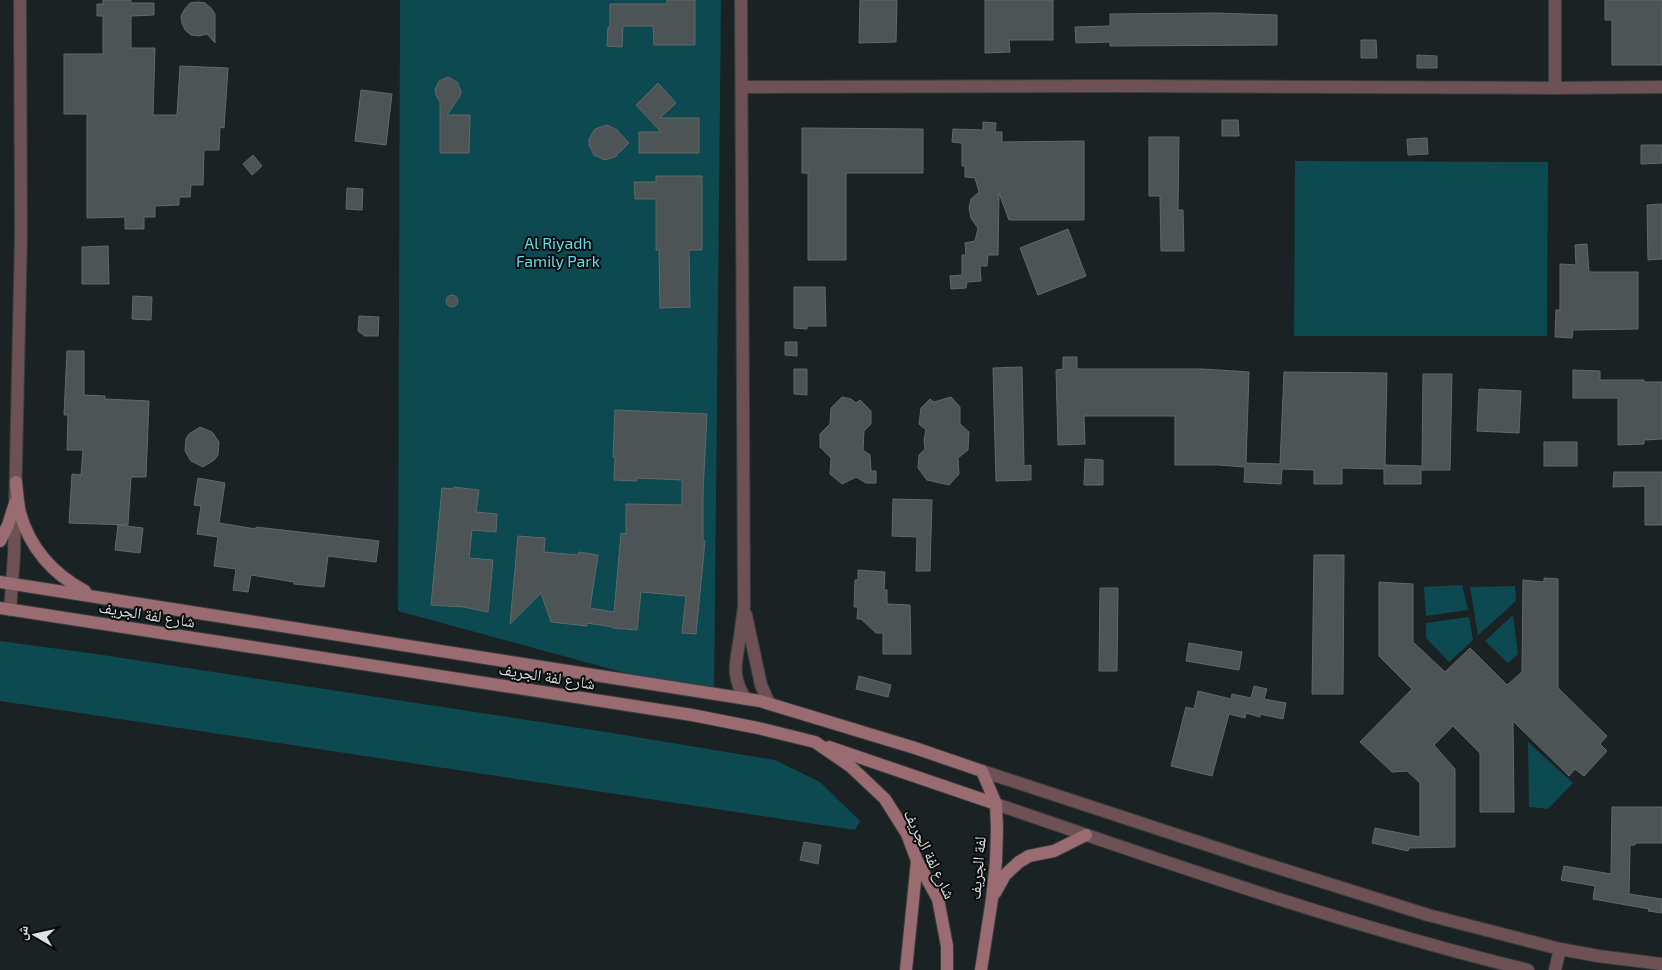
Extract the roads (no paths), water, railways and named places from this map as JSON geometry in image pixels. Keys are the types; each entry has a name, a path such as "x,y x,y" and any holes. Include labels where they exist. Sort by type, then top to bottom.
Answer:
{"main road":[{"path":"16,482 20,512 30,539 36,548 48,564 70,583 96,596"},
{"path":"0,541 8,525 15,503"},
{"name":"شارع لفة الجريف","path":"6,583 769,703 982,770"},
{"name":"شارع لفة الجريف","path":"5,609 692,715 815,742 850,766 885,799 907,834 917,861 938,899 947,946 947,970"},
{"path":"815,742 996,804"},
{"name":"لفة الجريف","path":"982,770 996,804 996,861 982,970"},
{"path":"992,899 1005,875 1019,862 1029,856 1054,851 1086,835"},
{"path":"906,970 917,861"}],"street":[{"path":"5,609 16,482 20,235 20,0"},
{"path":"741,0 744,607 734,665 735,677 746,699"},
{"path":"1555,0 1555,88"},
{"path":"742,87 1662,87"},
{"path":"744,607 761,685 769,703"},
{"path":"982,770 1369,897 1481,929 1560,949 1662,964"},
{"path":"996,804 1363,926 1528,970"},
{"path":"1555,970 1560,949"}],"park label":[{"name":"Al Riyadh Family Park","path":"558,252"}]}
